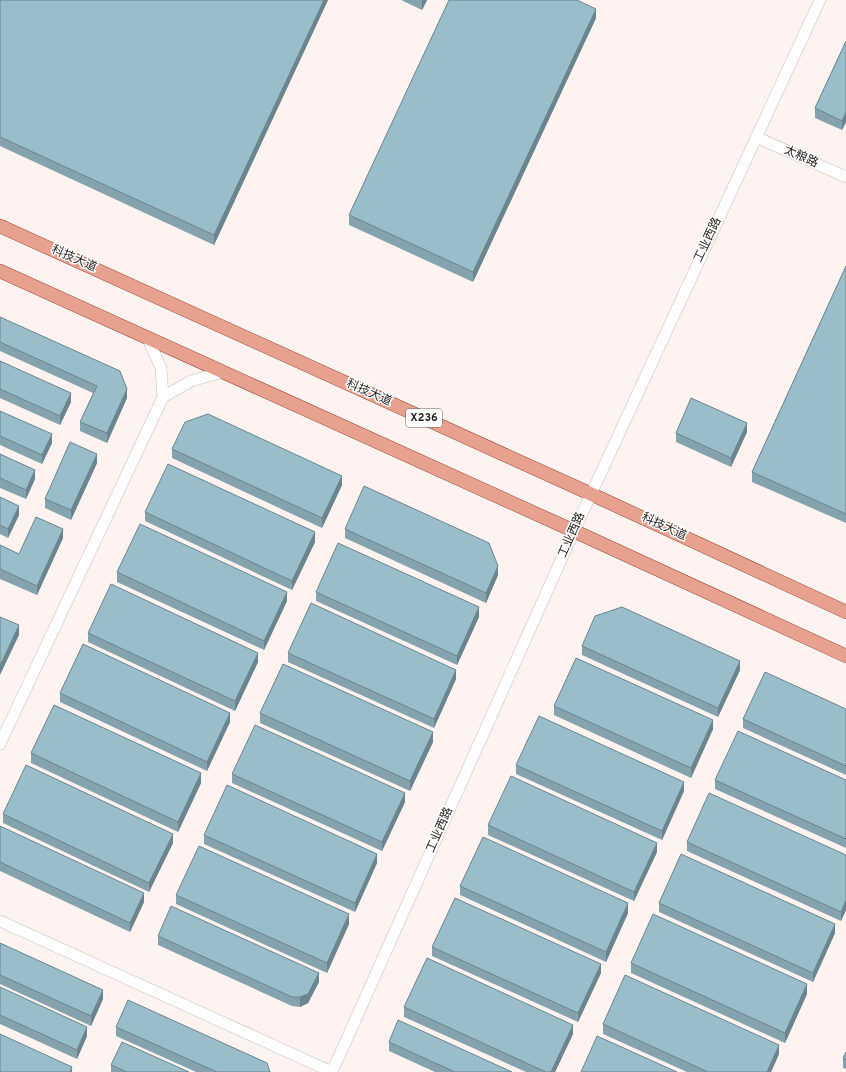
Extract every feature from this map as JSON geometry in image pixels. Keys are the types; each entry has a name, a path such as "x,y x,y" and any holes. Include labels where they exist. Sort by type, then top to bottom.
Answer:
{"main road":[{"name":"科技大道","path":"0,226 591,494 846,612"},
{"path":"0,271 846,656"}],"street":[{"name":"工业西路","path":"332,1072 574,531 820,0"},
{"name":"太粮路","path":"756,136 846,177"},
{"path":"0,744 163,397 161,368 148,339"},
{"path":"163,397 191,381 223,372"},
{"path":"0,921 332,1072"}],"building":[{"path":"0,0 324,0 214,235 0,137"},
{"path":"449,0 577,0 596,9 473,272 349,215"},
{"path":"846,41 846,112 842,121 815,108"},
{"path":"846,266 846,514 752,472"},
{"path":"0,317 120,371 127,389 107,433 80,422 97,386 0,342"},
{"path":"0,361 71,393 60,416 0,389"},
{"path":"691,398 747,423 731,458 676,433"},
{"path":"0,411 52,434 42,455 0,436"},
{"path":"208,414 342,476 322,518 172,449 185,422"},
{"path":"70,442 97,454 71,510 45,499"},
{"path":"0,454 35,470 26,490 0,478"},
{"path":"168,464 315,532 292,581 145,512"},
{"path":"364,486 489,543 498,566 486,593 345,529"},
{"path":"0,497 19,506 8,529 0,525"},
{"path":"36,517 63,529 37,586 0,569 0,545 19,554"},
{"path":"140,524 287,592 264,641 117,572"},
{"path":"338,543 479,607 457,656 316,592"},
{"path":"111,584 258,653 235,701 88,633"},
{"path":"311,603 456,670 434,719 288,653"},
{"path":"622,607 740,661 718,708 582,646 595,616"},
{"path":"0,617 19,625 0,666"},
{"path":"83,644 230,713 207,762 60,693"},
{"path":"576,658 713,720 691,768 554,706"},
{"path":"283,664 433,732 410,781 260,713"},
{"path":"765,672 846,709 846,766 743,719"},
{"path":"54,705 201,773 178,822 31,753"},
{"path":"539,716 684,782 662,831 516,765"},
{"path":"255,725 405,793 382,842 232,774"},
{"path":"738,731 846,780 846,839 715,780"},
{"path":"26,765 173,834 149,883 3,814"},
{"path":"511,776 657,843 634,892 488,825"},
{"path":"227,785 377,854 355,903 204,835"},
{"path":"709,793 846,855 846,900 841,912 687,842"},
{"path":"0,826 144,893 130,923 0,862"},
{"path":"483,837 628,903 606,952 460,886"},
{"path":"199,846 349,914 327,963 176,895"},
{"path":"681,854 835,924 813,973 659,903"},
{"path":"455,898 601,964 578,1013 432,947"},
{"path":"171,906 319,973 308,994 300,997 292,997 158,936"},
{"path":"653,914 807,984 785,1033 631,963"},
{"path":"0,943 103,990 91,1016 0,975"},
{"path":"427,958 573,1025 551,1072 546,1072 404,1007"},
{"path":"625,975 779,1045 767,1072 708,1072 603,1024"},
{"path":"0,987 87,1027 77,1050 0,1015"},
{"path":"128,1000 267,1063 270,1072 217,1072 116,1027"},
{"path":"398,1020 512,1072 455,1072 389,1042"},
{"path":"0,1034 72,1067 70,1072 0,1072"},
{"path":"597,1036 677,1072 581,1072"},
{"path":"122,1042 189,1072 127,1072 111,1065"},
{"path":"846,1052 846,1060 843,1058"}]}
